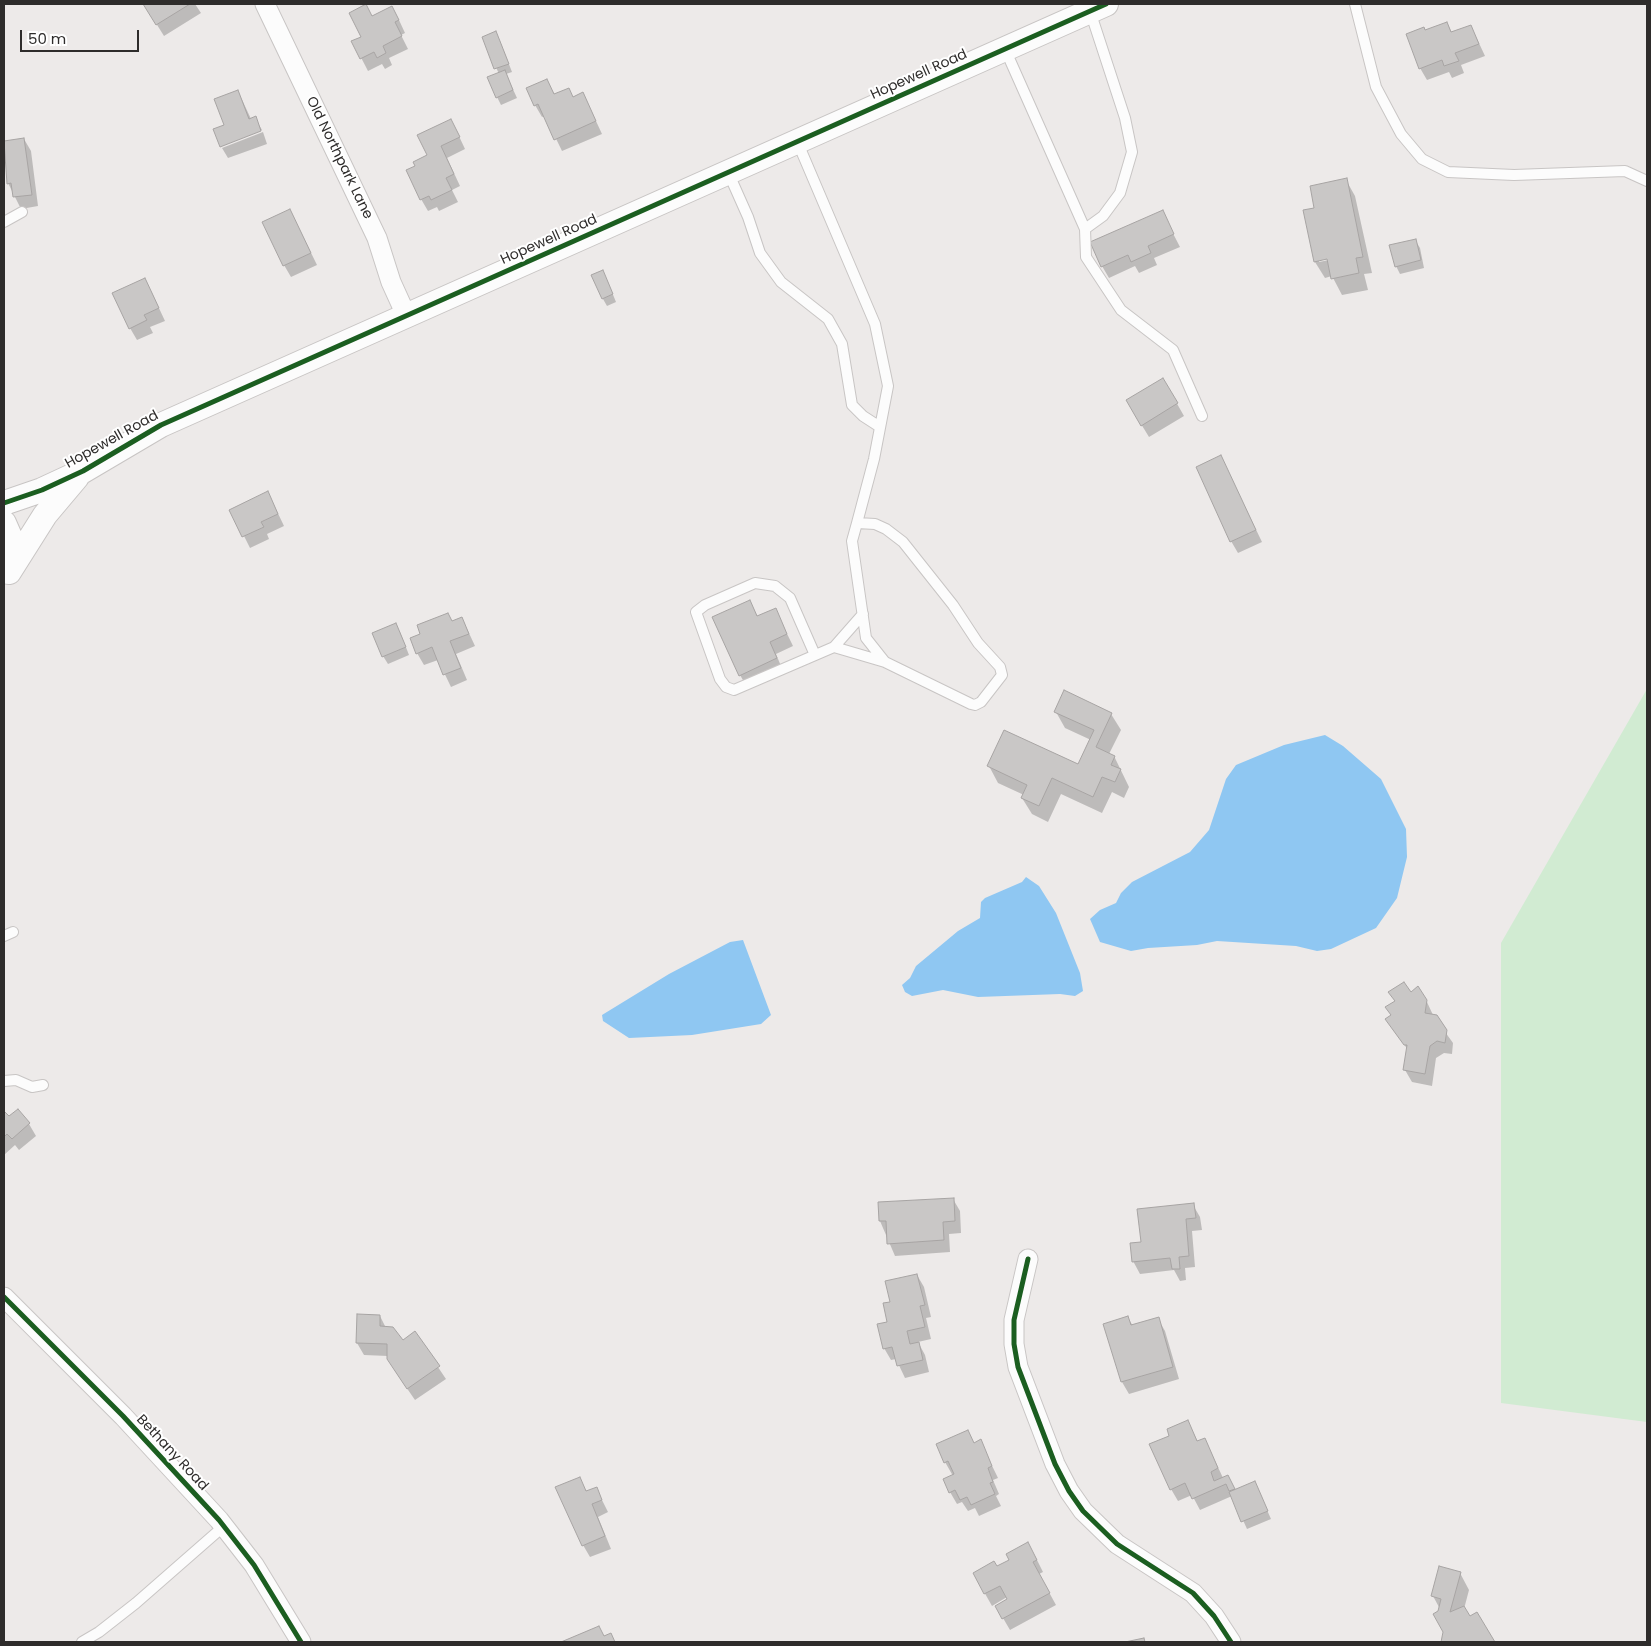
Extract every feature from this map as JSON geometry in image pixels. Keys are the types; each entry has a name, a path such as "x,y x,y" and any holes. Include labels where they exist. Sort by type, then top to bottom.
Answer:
{"street":[{"name":"Old Northpark Lane","path":"265,4 377,238 391,282 406,315"},
{"name":"Hopewell Road","path":"4,503 42,490 83,471 161,425 1098,7"},
{"name":"Hopewell Road","path":"6,576 45,515 83,471"},
{"path":"4,523 11,539 13,556 6,576"},
{"path":"1028,1259 1014,1320 1014,1344 1018,1368 1055,1464 1070,1491 1094,1523 1117,1544 1193,1593 1214,1616 1231,1642"},
{"name":"Bethany Road","path":"4,1298 123,1416 224,1526 254,1565 301,1642"}],"lane":[{"path":"1355,4 1376,87 1401,134 1422,159 1448,172 1514,175 1625,171 1647,181"},
{"path":"1084,229 1103,216 1120,193 1132,152 1098,7"},
{"path":"1005,49 1084,229 1086,257 1121,310 1173,350 1202,416"},
{"path":"797,141 875,324 888,386 874,459 852,541 866,638 885,662"},
{"path":"728,172 748,217 760,253 780,282 828,319 842,344 852,405 863,416 880,427"},
{"path":"4,222 22,212"},
{"path":"834,647 885,662 975,706 981,702 1002,675 1000,667 978,642 953,605 903,542 886,529 875,524 857,523"},
{"path":"815,655 790,598 774,586 755,583 705,605 696,612 720,679 726,687 734,690 834,647 863,614"},
{"path":"4,1081 16,1080 32,1087 43,1085"},
{"path":"82,1642 99,1632 136,1603 224,1526"}],"green space":[{"path":"1647,689 1647,1422 1501,1403 1501,943"}],"water":[{"path":"1325,735 1343,746 1381,779 1406,829 1407,857 1397,898 1376,928 1331,949 1317,951 1296,946 1217,941 1197,945 1131,951 1100,942 1090,919 1100,910 1116,903 1121,893 1132,882 1190,852 1209,830 1226,779 1236,765 1284,745"},
{"path":"1026,877 1039,886 1056,913 1080,973 1083,991 1075,996 1060,994 978,997 943,990 912,996 905,992 902,985 910,978 916,966 958,931 980,918 981,902 985,898 1022,882"},
{"path":"743,940 771,1015 761,1024 692,1035 629,1038 603,1021 602,1015 669,974 730,942"}],"building":[{"path":"143,4 190,4 156,25"},
{"path":"366,4 372,16 392,6 399,20 395,22 402,36 383,46 386,53 377,58 374,52 360,59 351,41 361,37 349,13"},
{"path":"1447,22 1451,32 1471,25 1479,44 1455,53 1459,61 1444,66 1442,60 1419,69 1406,34 1424,27 1425,30"},
{"path":"496,31 509,64 494,69 482,37"},
{"path":"505,70 513,90 496,98 487,77"},
{"path":"547,79 554,94 569,88 573,97 583,92 596,121 554,140 538,104 534,106 526,88"},
{"path":"238,90 249,119 256,116 261,131 220,147 213,129 224,125 214,99"},
{"path":"451,119 460,137 441,146 454,174 446,178 452,190 431,200 429,196 420,200 406,170 415,166 413,162 427,155 417,135"},
{"path":"24,138 32,195 13,197 11,183 7,184 4,141"},
{"path":"1347,178 1363,257 1356,258 1359,273 1331,279 1327,259 1314,262 1303,210 1314,208 1310,186"},
{"path":"290,209 311,253 283,266 262,222"},
{"path":"1163,210 1174,234 1148,246 1151,253 1131,262 1128,255 1101,267 1090,242"},
{"path":"1416,239 1421,260 1395,267 1389,245"},
{"path":"603,270 613,294 602,299 591,275"},
{"path":"145,278 159,308 144,315 147,320 129,329 112,293"},
{"path":"1163,378 1178,403 1141,426 1126,400"},
{"path":"1221,455 1256,530 1230,542 1196,467"},
{"path":"268,491 278,514 261,522 264,527 242,537 229,510"},
{"path":"750,600 757,616 776,608 787,634 770,642 777,658 739,676 712,617"},
{"path":"448,613 452,621 462,617 469,634 450,641 461,668 443,675 432,647 416,654 410,638 420,634 417,625"},
{"path":"396,623 406,647 382,657 372,633"},
{"path":"1064,690 1112,713 1096,747 1115,756 1111,765 1121,769 1115,782 1102,777 1093,797 1052,778 1039,806 1021,798 1027,785 987,766 1004,730 1078,764 1094,730 1054,712"},
{"path":"1404,982 1411,992 1418,986 1427,1000 1425,1013 1437,1015 1447,1030 1445,1043 1437,1041 1430,1046 1425,1074 1403,1070 1407,1045 1404,1045 1385,1019 1391,1015 1385,1007 1395,1001 1388,992"},
{"path":"18,1109 30,1123 12,1139 7,1134 4,1137 4,1111 9,1116"},
{"path":"954,1198 955,1221 943,1222 944,1240 887,1244 886,1221 879,1221 878,1202"},
{"path":"1194,1203 1196,1218 1186,1219 1189,1256 1179,1257 1180,1269 1172,1269 1170,1258 1132,1262 1130,1243 1141,1242 1137,1209"},
{"path":"917,1274 925,1305 920,1306 925,1327 907,1331 910,1344 919,1342 923,1360 897,1366 892,1347 883,1349 877,1324 887,1322 883,1303 890,1302 885,1281"},
{"path":"357,1314 380,1315 380,1326 393,1327 403,1340 415,1331 440,1366 407,1389 387,1359 387,1344 356,1343"},
{"path":"1128,1316 1131,1325 1159,1317 1173,1367 1121,1382 1103,1324"},
{"path":"1188,1420 1197,1441 1205,1438 1218,1468 1211,1472 1214,1481 1228,1475 1235,1489 1229,1491 1226,1484 1192,1499 1185,1483 1170,1490 1149,1444 1169,1436 1167,1429"},
{"path":"968,1430 974,1443 981,1439 992,1466 988,1468 993,1482 990,1483 995,1494 971,1505 967,1497 960,1500 955,1490 949,1493 943,1479 954,1474 948,1461 944,1463 936,1444"},
{"path":"580,1477 586,1491 597,1487 602,1500 592,1504 605,1536 582,1546 555,1487"},
{"path":"1255,1481 1268,1511 1241,1522 1229,1492"},
{"path":"1028,1542 1037,1560 1033,1562 1050,1593 1002,1619 995,1606 1007,1599 1000,1586 984,1594 973,1573 994,1561 997,1566 1009,1560 1006,1554"},
{"path":"1439,1566 1461,1572 1450,1612 1464,1606 1470,1616 1477,1612 1495,1642 1441,1642 1443,1632 1433,1614 1438,1611 1441,1599 1431,1596"},
{"path":"599,1626 604,1636 611,1633 615,1642 561,1642"},
{"path":"1144,1638 1145,1642 1125,1642"}],"cycle path":[{"path":"4,503 42,490 83,471 161,425 1106,4"},
{"path":"1028,1259 1014,1320 1014,1344 1018,1367 1055,1464 1069,1491 1083,1511 1117,1544 1193,1593 1214,1616 1231,1642"},
{"path":"4,1297 123,1416 219,1520 254,1565 301,1642"}]}
